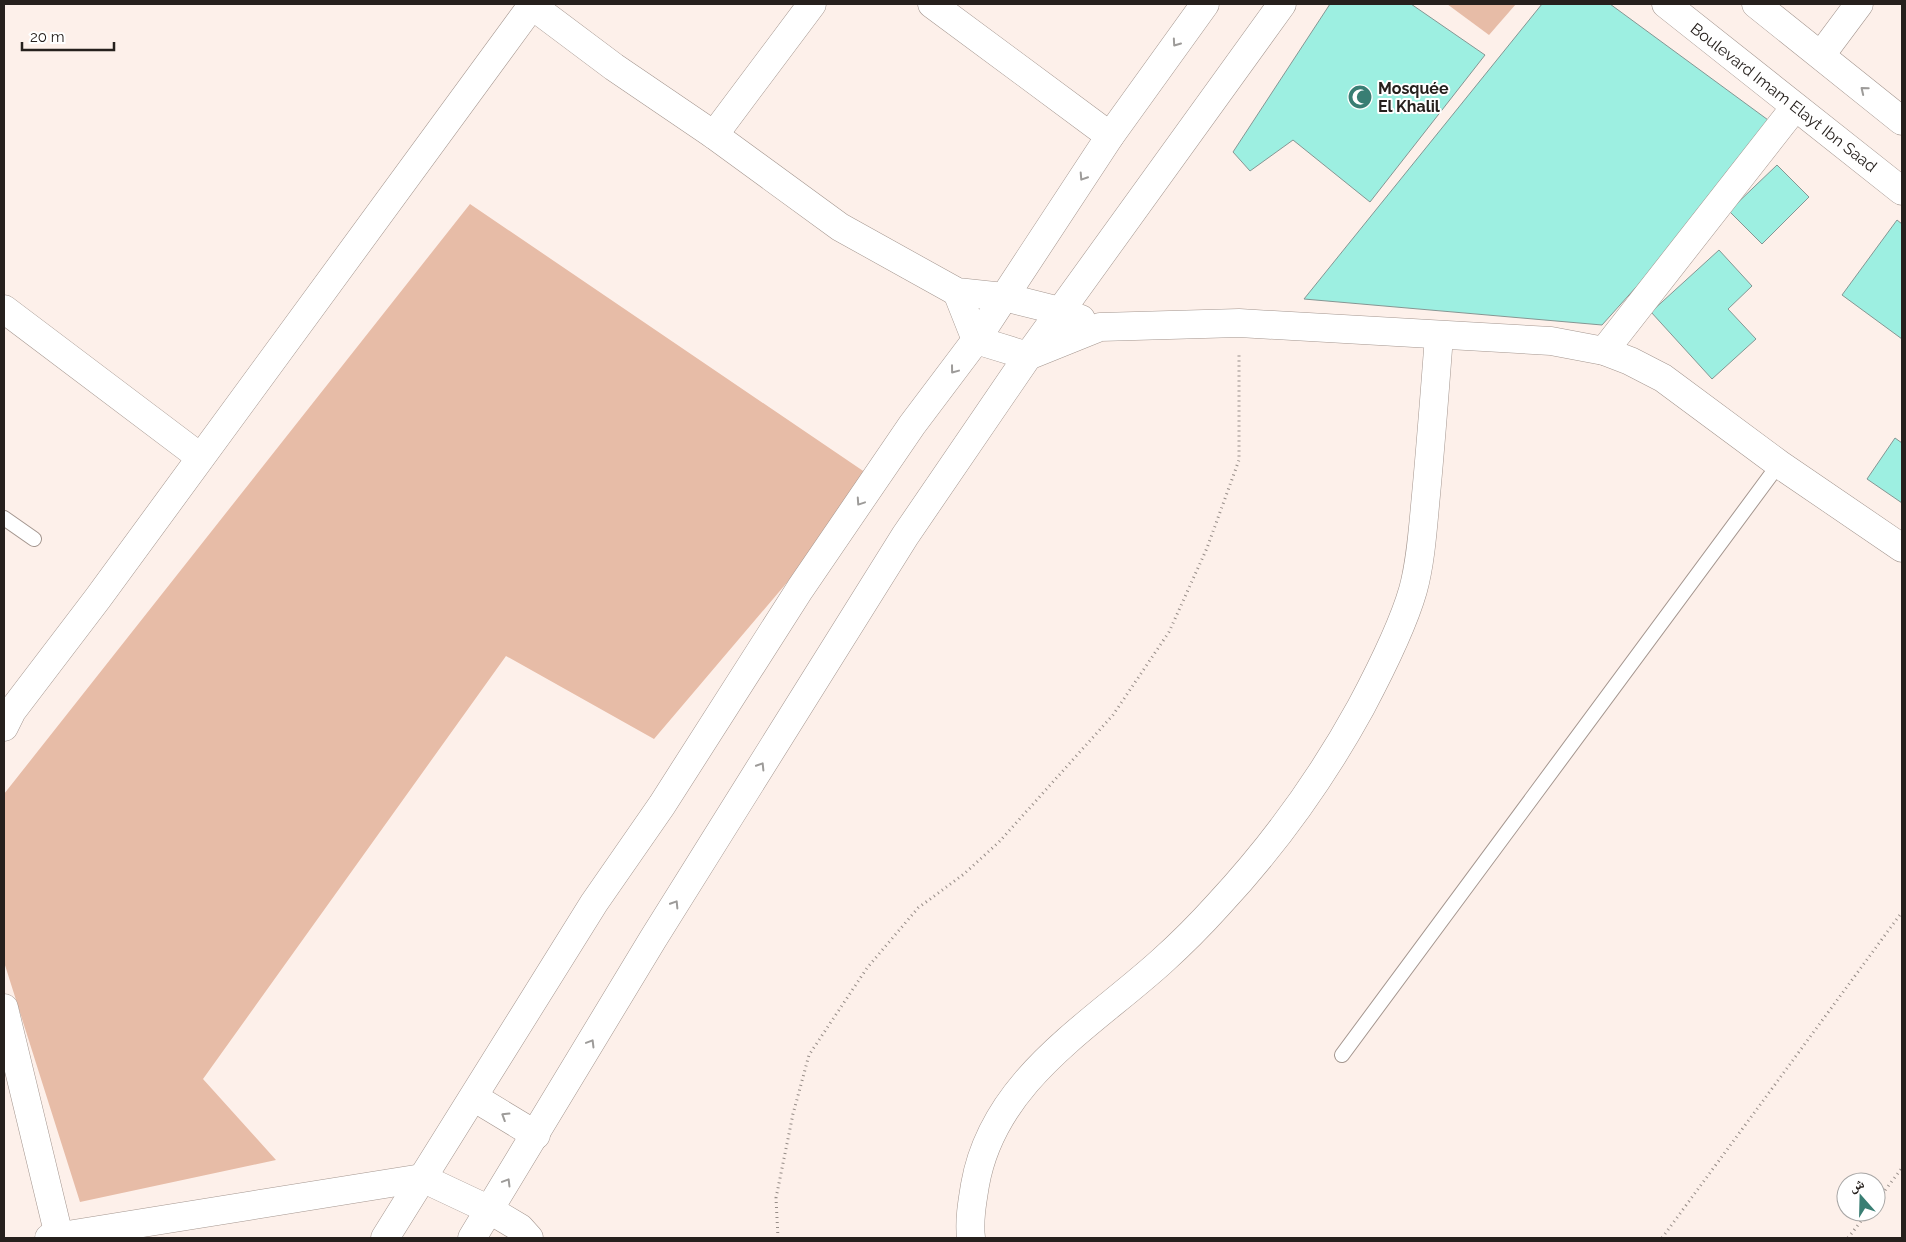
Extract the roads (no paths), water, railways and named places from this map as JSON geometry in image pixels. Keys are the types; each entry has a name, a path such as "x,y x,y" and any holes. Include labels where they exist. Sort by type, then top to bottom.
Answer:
{"street":[{"path":"6,715 98,598 532,4 614,67 714,135 840,227 957,292 1004,296 1060,311 1100,327"},
{"path":"714,135 812,4"},
{"path":"386,1238 422,1178 475,1098 594,903 662,805 800,589 912,426 976,340 1110,136 1205,4"},
{"path":"472,1238 653,939 905,536 1028,356 1282,4"},
{"name":"Boulevard Imam Elayt Ibn Saad","path":"1666,4 1902,191"},
{"path":"1756,4 1902,120"},
{"path":"1821,55 1859,4"},
{"path":"945,8 1110,136"},
{"path":"1604,351 1795,107"},
{"path":"957,292 976,340"},
{"path":"4,309 200,457"},
{"path":"976,340 1028,356 1100,327 1239,323 1551,341 1604,351 1630,361 1663,378 1778,464 1902,548"},
{"path":"971,1238 971,1205 978,1170 992,1130 1012,1098 1039,1065 1162,962 1218,905 1276,837 1317,778 1361,707 1389,649 1413,590 1423,526 1439,336"},
{"path":"5,1019 54,1237 422,1178 490,1210 520,1228 530,1238"},
{"path":"475,1098 536,1135"}],"lane":[{"path":"1342,1055 1778,464"},
{"path":"4,518 34,540"}],"place":[{"name":"Mosquée El Khalil","path":"1360,97"}]}
